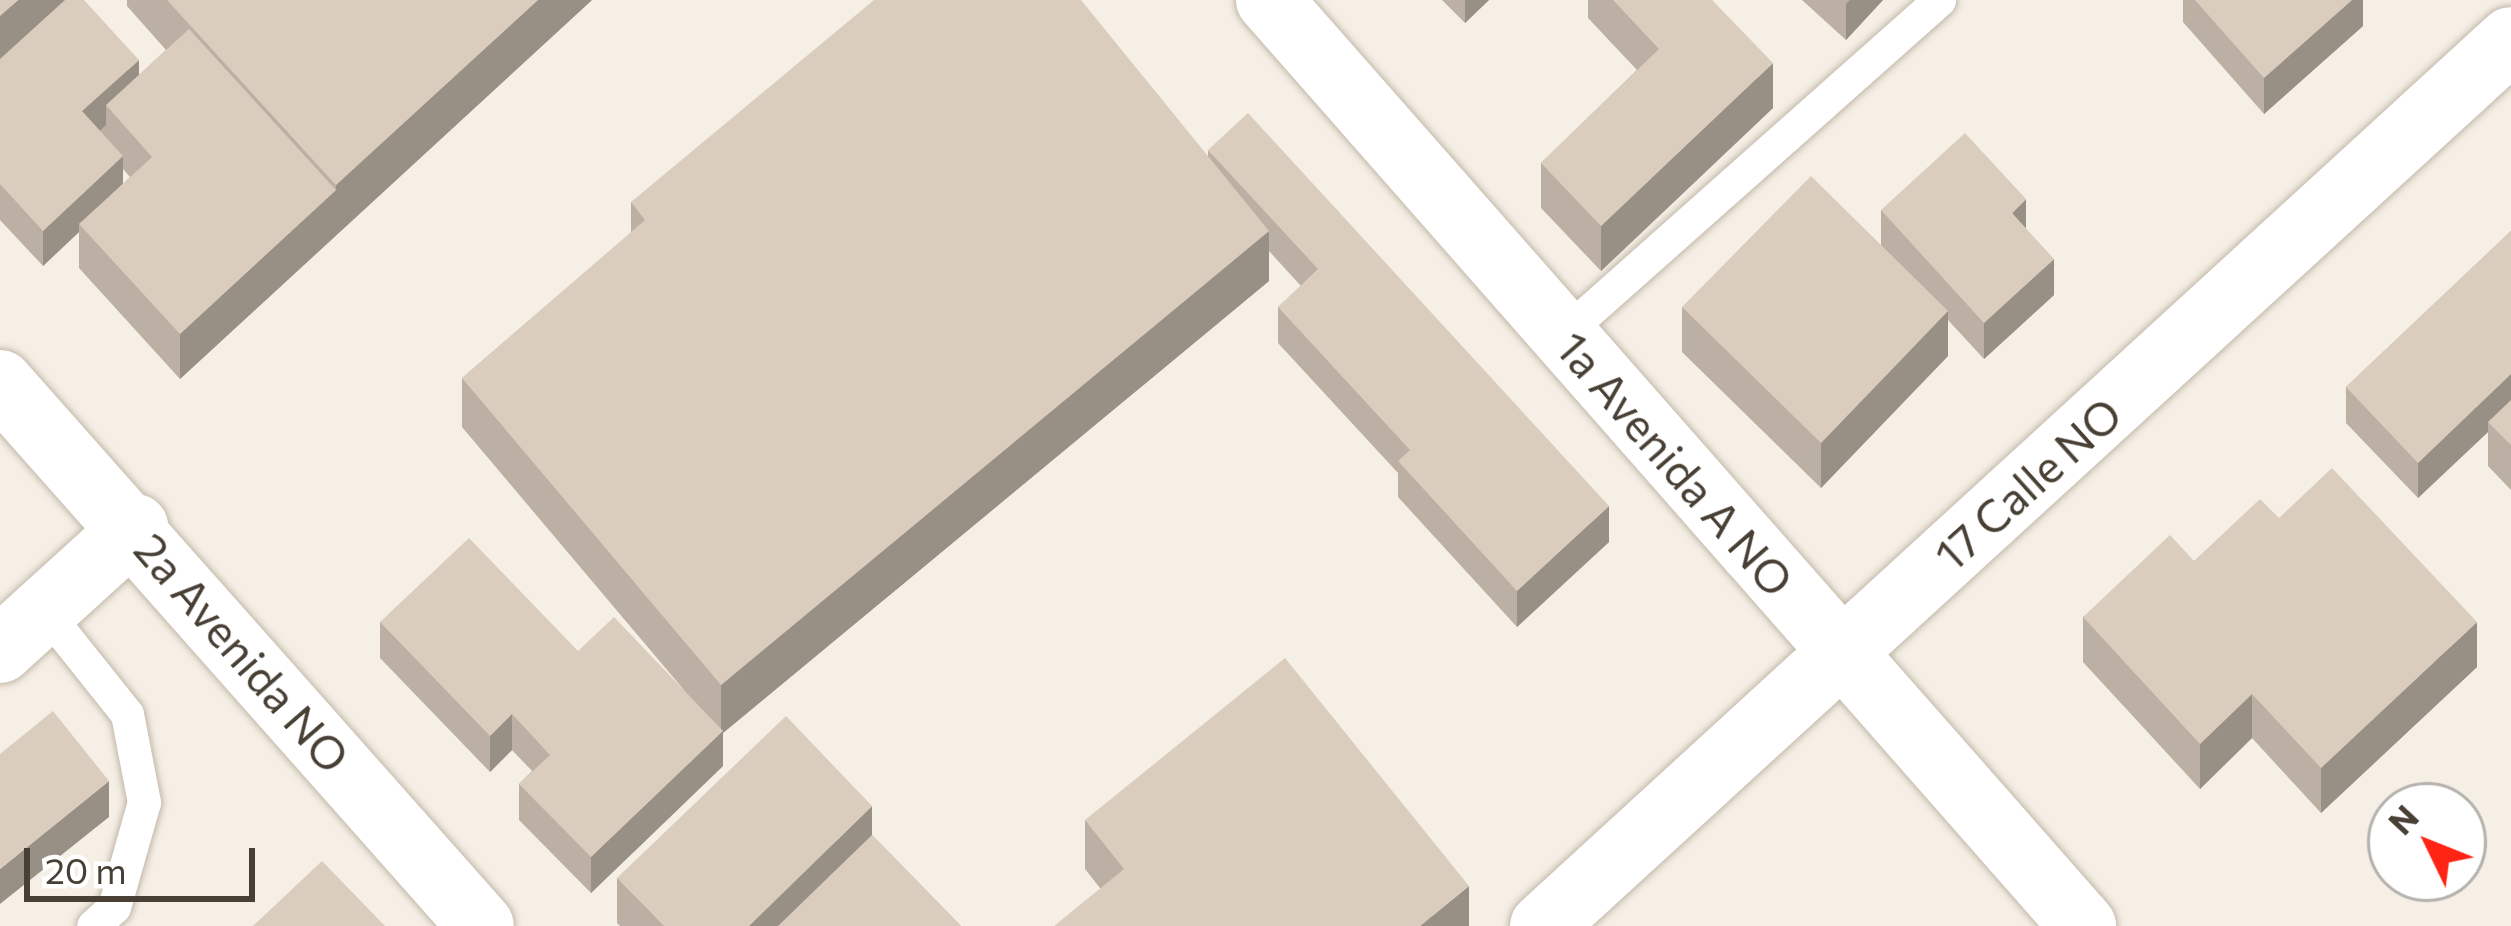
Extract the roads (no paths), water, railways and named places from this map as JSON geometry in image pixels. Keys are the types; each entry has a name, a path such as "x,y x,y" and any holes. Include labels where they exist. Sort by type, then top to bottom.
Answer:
{"street":[{"name":"1a Avenida A NO","path":"1270,0 2083,926"},
{"name":"17 Calle NO","path":"1543,926 2511,40"},
{"name":"2a Avenida NO","path":"0,383 135,527 482,926"},
{"path":"22,630 135,527"}],"lane":[{"path":"1563,334 1939,0"},
{"path":"22,630 127,715 144,802 114,907 92,926"}]}
